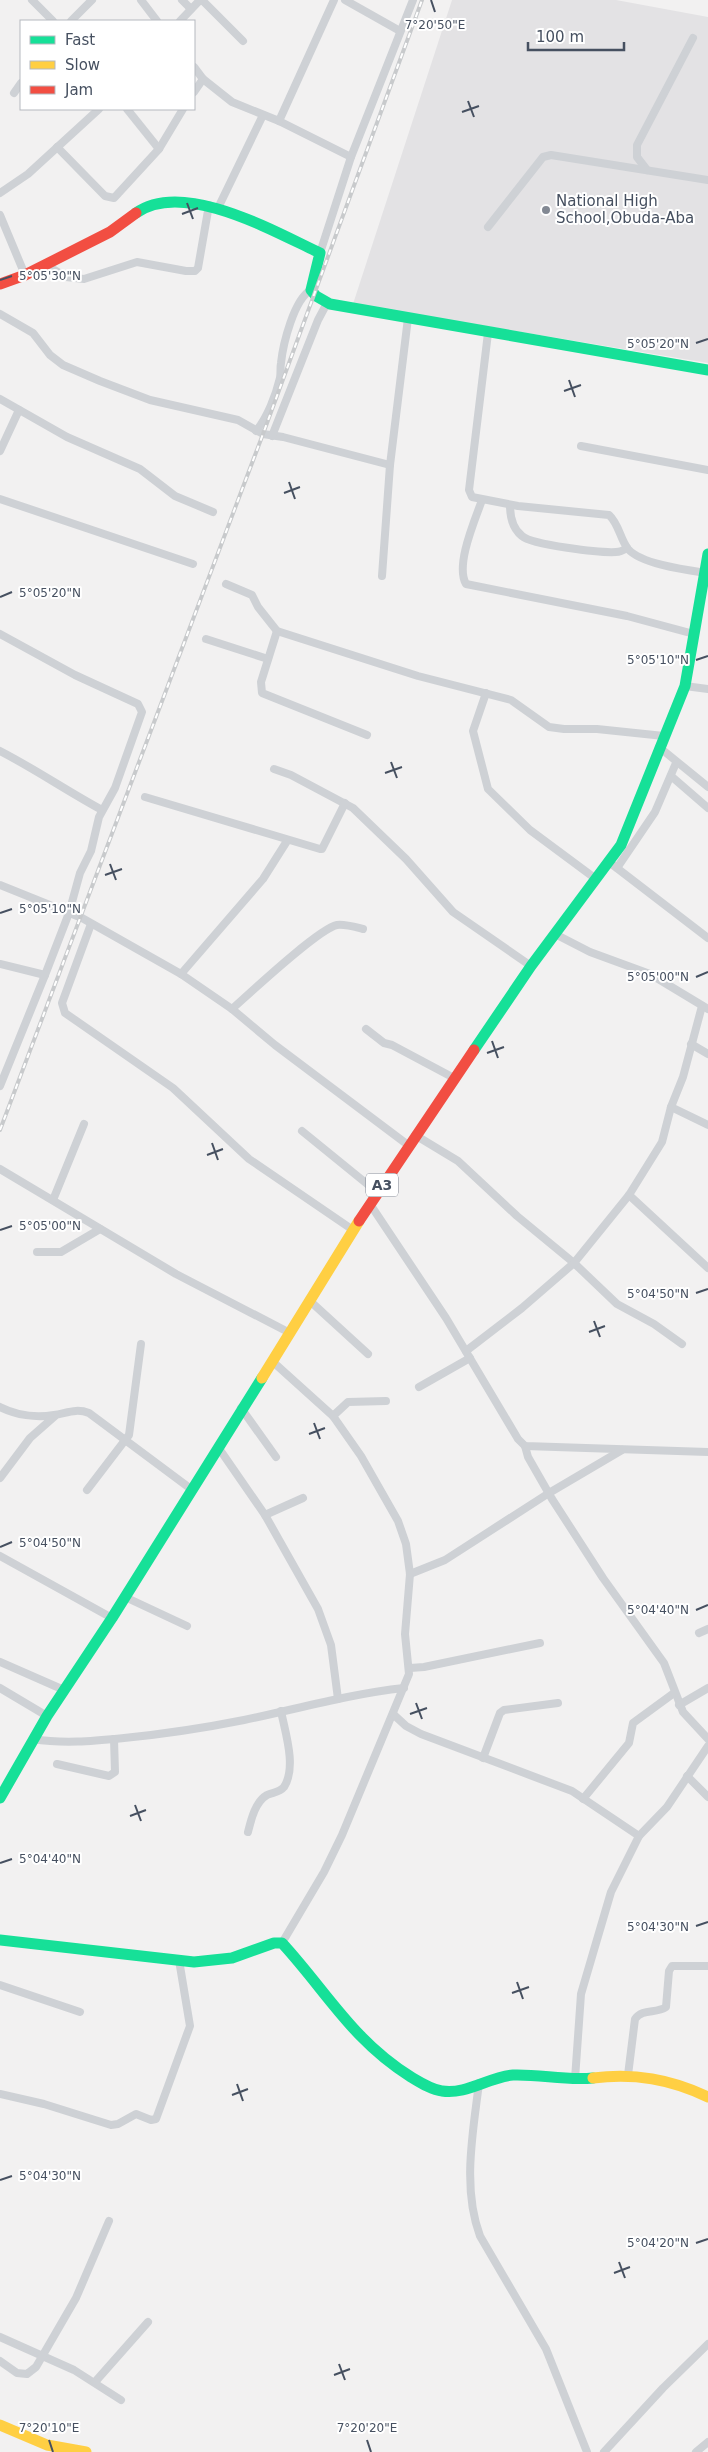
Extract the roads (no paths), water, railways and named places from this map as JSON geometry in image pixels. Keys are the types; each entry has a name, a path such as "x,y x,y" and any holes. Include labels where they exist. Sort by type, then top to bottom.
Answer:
{"main road":[{"path":"0,284 25,275 69,251 110,232 152,204 171,202 214,207 320,253 311,290 316,296 330,304 708,370"},
{"name":"A3","path":"0,1795 47,1716 112,1618 217,1446 290,1333 377,1192 554,934 596,879 613,865 685,686 708,554"},
{"path":"0,1940 179,1960 215,1961 274,1943 282,1943 369,2046 394,2066 436,2090 447,2092 509,2075 575,2079 628,2075 677,2085 708,2097"},
{"path":"0,2425 47,2448 86,2452"}],"street":[{"path":"32,0 52,20"},
{"path":"71,20 92,0"},
{"path":"141,0 156,20"},
{"path":"182,0 191,9"},
{"path":"181,20 201,0 242,41"},
{"path":"279,121 334,0"},
{"path":"344,0 400,31"},
{"path":"320,253 351,157 413,0"},
{"path":"647,170 637,157 637,145 693,38"},
{"path":"195,69 203,79 232,102 279,121 351,157"},
{"path":"195,91 203,79"},
{"path":"14,94 20,85"},
{"path":"0,193 28,174 98,110"},
{"path":"128,110 159,150"},
{"path":"57,147 105,196 111,199 159,150 183,110"},
{"path":"46,265 66,277 84,279 94,278 137,262 186,272 195,271 198,268 214,207 263,115"},
{"path":"488,228 543,156 551,155 708,180"},
{"path":"0,215 25,275"},
{"path":"256,431 264,420 280,378 281,360 288,332 300,298 311,290"},
{"path":"272,436 318,320 326,305 330,304"},
{"path":"0,314 33,333 50,355 63,365 150,400 238,420 256,431 272,436 390,466"},
{"path":"382,576 390,466 408,318"},
{"path":"488,333 470,490 472,497 510,505 609,515 619,529 627,548 647,560 706,573"},
{"path":"0,399 67,437 140,470 175,496 213,512"},
{"path":"0,451 19,410"},
{"path":"581,446 708,470"},
{"path":"0,499 193,564"},
{"path":"482,500 467,543 462,568 462,578 466,584 627,616 694,634"},
{"path":"510,505 510,515 514,526 524,538 573,549 615,552 627,548"},
{"path":"226,584 252,595 258,607 277,632 418,676 511,700 549,727 564,730 597,729 664,736"},
{"path":"277,632 260,686 265,696 367,735"},
{"path":"0,634 75,675 140,705 142,712 116,788 102,810 91,852 80,873 69,912 46,975 0,1086"},
{"path":"206,639 268,659"},
{"path":"685,686 708,689"},
{"path":"486,693 473,731 488,789 530,830 596,879"},
{"path":"659,748 676,764 708,787"},
{"path":"0,751 35,769 74,796 102,810"},
{"path":"676,764 655,812 613,865 708,938"},
{"path":"274,769 291,775 358,811 453,912 531,966"},
{"path":"671,776 708,808"},
{"path":"145,797 287,841 322,849 345,803"},
{"path":"181,974 263,880 287,841"},
{"path":"0,884 69,912 181,974 232,1009 275,1045 408,1146"},
{"path":"91,924 62,1003 64,1013 173,1088 249,1159 353,1230"},
{"path":"232,1009 296,954 331,928 339,925 363,929"},
{"path":"419,1387 468,1354 574,1262 629,1195 659,1147 705,1007 650,974 581,949 554,934"},
{"path":"0,964 46,975"},
{"path":"366,1029 384,1043 392,1045 454,1078"},
{"path":"692,1044 708,1054"},
{"path":"671,1107 694,1120 708,1125"},
{"path":"53,1200 84,1124"},
{"path":"302,1131 377,1192"},
{"path":"415,1135 458,1161 517,1216 574,1262 617,1304 654,1324 682,1344"},
{"path":"0,1169 176,1274 290,1333"},
{"path":"629,1195 708,1268"},
{"path":"370,1204 428,1289 518,1439 525,1446 528,1457 548,1493 604,1578 664,1663 679,1705 708,1739"},
{"path":"37,1252 61,1252 100,1229"},
{"path":"310,1301 368,1354"},
{"path":"88,1490 126,1441 132,1420 141,1344"},
{"path":"272,1360 333,1416 361,1456 398,1521 406,1544 410,1574 405,1634 410,1668 404,1688 342,1835 324,1872 282,1943"},
{"path":"333,1416 348,1402 386,1401"},
{"path":"0,1406 14,1413 37,1416 56,1415 77,1410 89,1413 191,1489"},
{"path":"241,1408 276,1457"},
{"path":"0,1478 30,1438 56,1415"},
{"path":"217,1446 265,1515 326,1628 338,1699"},
{"path":"525,1446 708,1452"},
{"path":"410,1574 445,1560 548,1493 623,1449"},
{"path":"265,1515 303,1498"},
{"path":"0,1556 112,1618"},
{"path":"125,1597 187,1626"},
{"path":"699,1633 708,1629"},
{"path":"410,1668 424,1668 540,1643"},
{"path":"0,1662 64,1690"},
{"path":"0,1688 47,1716"},
{"path":"33,1739 59,1742 114,1739 203,1727 338,1699 404,1688"},
{"path":"679,1705 708,1688"},
{"path":"583,1799 629,1743 633,1723 674,1693"},
{"path":"484,1758 500,1713 504,1710 558,1703"},
{"path":"248,1832 253,1813 260,1802 265,1796 278,1792 284,1787 289,1774 289,1755 281,1711"},
{"path":"393,1714 406,1726 421,1734 562,1787 639,1836"},
{"path":"57,1764 109,1776 112,1775 114,1772 114,1739"},
{"path":"575,2079 581,1994 611,1892 639,1836 667,1807 708,1746"},
{"path":"687,1776 708,1797"},
{"path":"0,2094 44,2104 111,2125 118,2124 136,2114 151,2120 156,2119 190,2026 179,1960"},
{"path":"628,2075 635,2019 644,2012 661,2010 666,2007 668,1971 672,1966 708,1966"},
{"path":"0,1985 80,2012"},
{"path":"479,2083 472,2148 473,2218 480,2236 546,2349 586,2452"},
{"path":"0,2361 17,2373 27,2374 36,2367 76,2298 109,2221"},
{"path":"95,2382 148,2322"},
{"path":"0,2337 44,2355 95,2382 121,2400"},
{"path":"604,2452 663,2388 708,2344"},
{"path":"696,2452 708,2442"}],"railway":[{"path":"0,1130 263,434 422,0"}],"place":[{"name":"National High School,Obuda-Aba","path":"546,210"}]}
